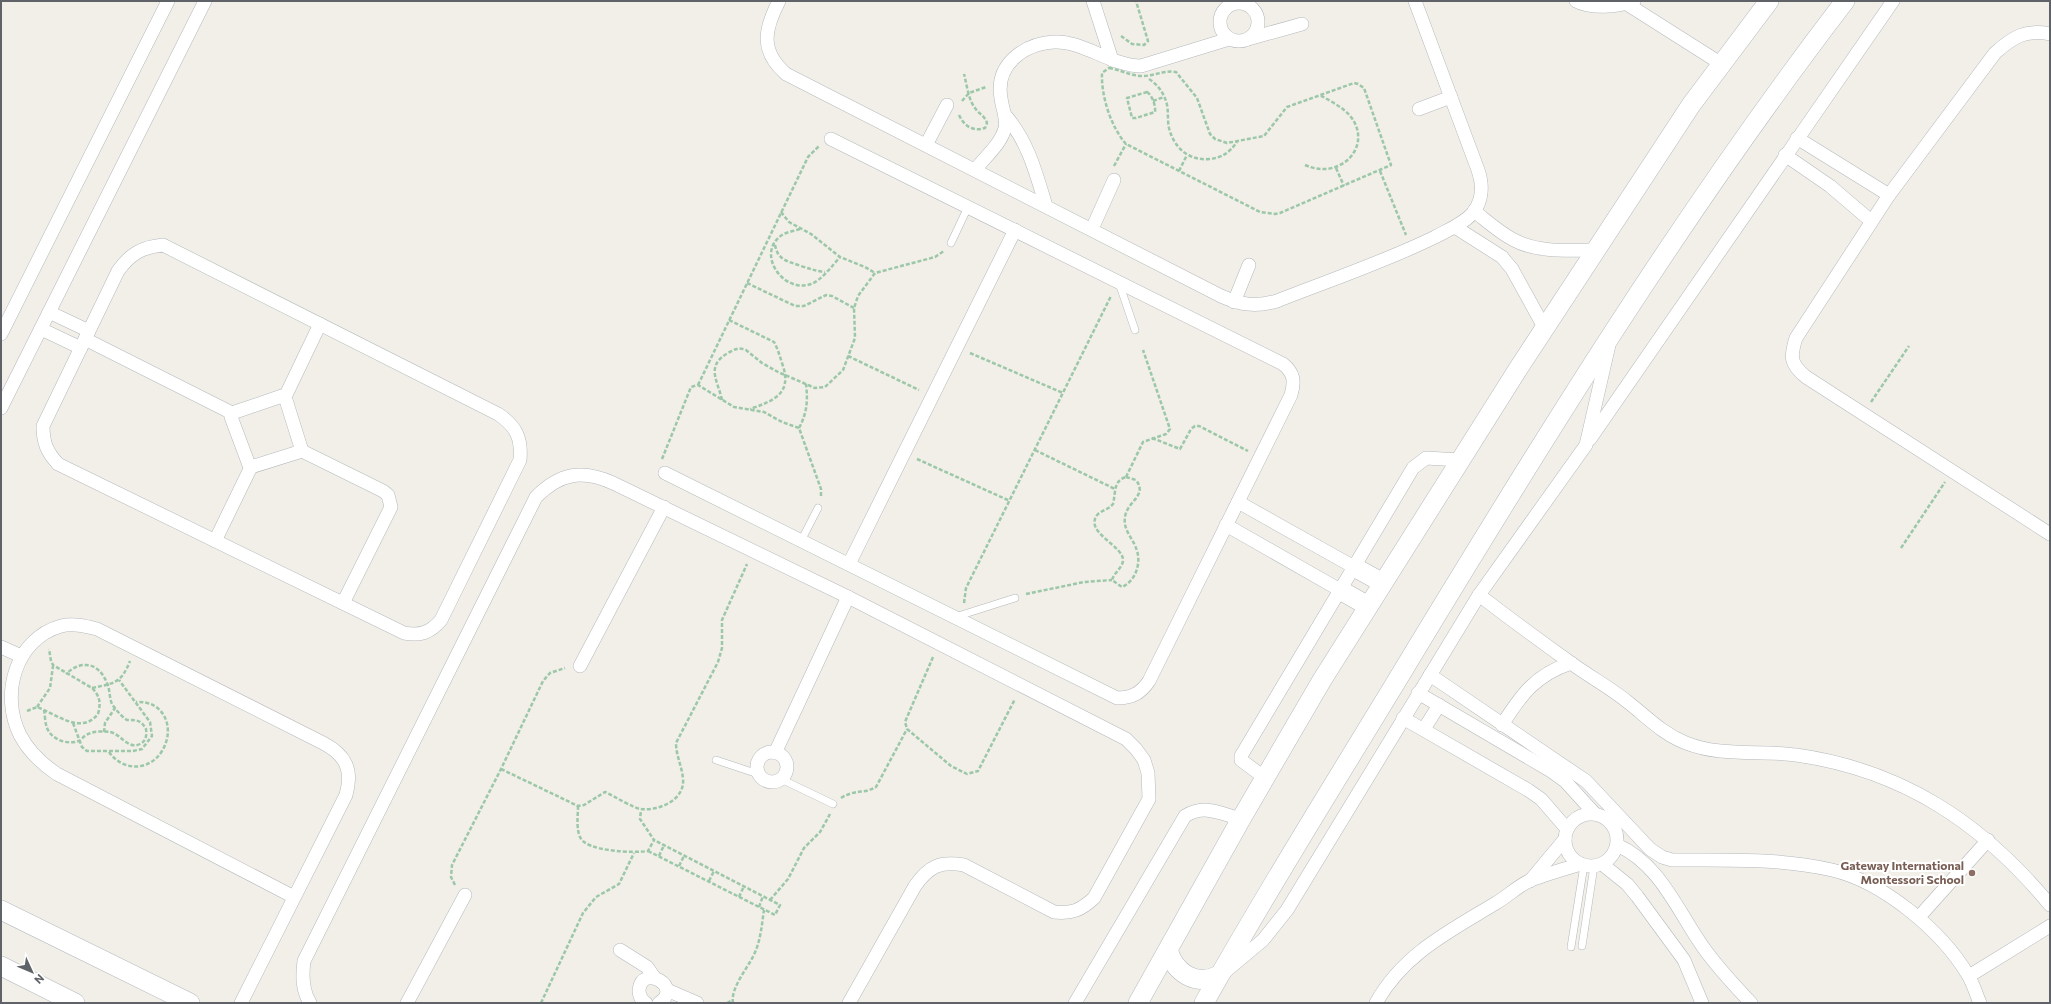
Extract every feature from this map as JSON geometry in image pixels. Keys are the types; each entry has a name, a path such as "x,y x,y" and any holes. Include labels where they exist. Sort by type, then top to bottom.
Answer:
{"street":[{"path":"1,334 168,1"},
{"path":"1,408 205,1"},
{"path":"779,1 768,25 766,36 770,52 778,67 786,74 1234,302 1249,305 1263,305 1277,301 1412,248 1455,227 1474,211 1481,195 1481,178 1415,1"},
{"path":"1093,1 1112,60"},
{"path":"1215,1 1220,16 1221,29 1229,39 1235,41 1248,39 1302,24"},
{"path":"1576,1 1600,5 1630,2 1720,64"},
{"path":"1138,1003 1241,819 1322,680 1368,606 1544,327 1656,157 1720,64 1769,1"},
{"path":"1204,1003 1499,513 1611,336 1709,189 1845,1"},
{"path":"1168,950 1175,966 1187,976 1204,980 1212,979 1219,976 1249,953 1275,926 1287,910 1479,595 1586,445 1785,154 1893,1"},
{"path":"1220,16 1229,6 1242,3 1248,6 1257,15 1258,22 1257,29 1248,39"},
{"path":"2050,34 2024,33 2010,40 1995,53 1871,221 1796,338 1792,350 1792,360 1797,370 1864,412 1952,472 2050,534"},
{"path":"975,170 1002,136 1005,129 1005,115 1000,97 1000,82 1002,73 1010,60 1022,51 1036,45 1055,42 1072,45 1128,65 1148,66 1229,39"},
{"path":"1419,109 1451,97"},
{"path":"926,145 947,104"},
{"path":"1005,115 1018,132 1029,151 1046,206"},
{"path":"1797,138 1889,195"},
{"path":"665,472 1117,698 1127,698 1136,695 1149,681 1291,395 1294,385 1290,370 1283,364 831,139"},
{"path":"1785,154 1830,186 1871,221"},
{"path":"1092,230 1114,180"},
{"path":"1474,211 1513,240 1528,246 1543,249 1596,250"},
{"path":"1455,227 1502,257 1512,269 1544,327"},
{"path":"848,564 1015,230"},
{"path":"163,245 320,324 498,414 510,422 518,433 521,446 520,460 441,620 434,628 425,634 414,635 404,633 58,464 48,454 43,440 43,426 118,271 126,260 149,246 163,245"},
{"path":"1234,302 1249,265"},
{"path":"49,312 85,339 232,413 282,396 285,397"},
{"path":"302,451 285,397 320,324"},
{"path":"41,329 85,339"},
{"path":"1586,445 1611,336"},
{"path":"232,413 231,417 251,467"},
{"path":"215,541 251,467 302,451 383,491 390,500 391,507 343,603"},
{"path":"1265,778 1244,764 1241,760 1241,756 1413,468 1426,458 1460,460"},
{"path":"310,1003 303,986 302,973 304,960 536,497 546,487 558,479 572,475 586,474 600,477 664,507 848,597 1126,739 1144,760 1148,773 1149,799 1094,898 1083,908 1069,914 1054,912 964,865 950,863 935,866 923,874 849,1003"},
{"path":"1238,502 1383,583"},
{"path":"580,666 664,507"},
{"path":"1226,525 1368,606"},
{"path":"1479,595 1570,663 1629,703 1667,734 1687,744 1709,750 1794,755 1825,760 1861,769 1895,782 1928,798 1959,818 1988,840 2027,877 2050,905"},
{"path":"775,753 848,597"},
{"path":"241,1003 346,795 349,783 348,770 343,758 334,749 323,743 97,629 80,625 62,626 46,632 32,642 6,678 13,717 20,734 30,750 42,764 57,774 294,898"},
{"path":"1,647 21,656"},
{"path":"1502,725 1520,696 1532,684 1558,667 1570,663"},
{"path":"1430,675 1586,782 1650,849 1662,857 1672,860 1757,860 1800,864 1834,870 1863,882 1890,897 1919,917 1953,954 1968,976 1980,1003"},
{"path":"1418,693 1551,771 1565,781 1595,814"},
{"path":"1424,729 1439,705"},
{"path":"1403,718 1541,799 1566,834 1567,851 1571,856 1627,884 1637,896 1684,960 1702,1003"},
{"path":"775,753 781,756 787,768 781,779 768,782 762,779 758,774 758,760 762,755 775,753"},
{"path":"1075,1003 1184,816 1195,810 1209,810 1241,819"},
{"path":"1376,1003 1400,969 1422,949 1446,931 1503,899 1530,881 1590,865 1612,856 1617,845 1617,838 1613,825 1602,816 1595,814 1588,813 1576,818 1566,834 1530,881"},
{"path":"1919,917 1988,840"},
{"path":"1617,845 1636,855 1657,876 1703,947 1750,1003"},
{"path":"407,1003 465,896"},
{"path":"1,910 190,1003"},
{"path":"1968,976 2050,926"},
{"path":"620,950 647,967 654,978"},
{"path":"1,966 75,1003"},
{"path":"643,1002 639,996 639,989 642,983 647,979 654,978 660,979 665,984 666,997 659,1003"},
{"path":"666,990 697,1003"}],"lane":[{"path":"949,246 968,207"},
{"path":"1118,281 1135,330"},
{"path":"801,541 819,504"},
{"path":"955,617 1015,598"},
{"path":"716,760 758,774"},
{"path":"781,779 833,804"},
{"path":"1582,946 1590,865"},
{"path":"1571,947 1590,865"}],"path":[{"path":"1118,33 1132,44 1144,45 1148,41 1136,1"},
{"path":"1109,68 1133,76 1145,76 1170,71 1179,75 1185,85 1197,98 1210,134 1221,142 1227,144 1264,136 1287,107 1354,83 1358,84 1364,88 1391,163 1388,168 1280,213 1268,214 1260,212 1126,144 1116,131 1105,96 1102,73 1109,68"},
{"path":"959,112 964,124 971,129 980,130 985,128 987,123 985,118 974,108 964,74"},
{"path":"1145,76 1157,86 1164,97 1173,140 1187,155 1202,160 1216,159 1227,154 1237,142"},
{"path":"1147,92 1153,101 1155,112 1134,118 1131,116 1126,100 1128,97 1147,92"},
{"path":"960,103 969,93"},
{"path":"1305,165 1315,170 1336,168 1346,162 1354,152 1357,140 1356,128 1350,117 1320,95"},
{"path":"1153,101 1164,97"},
{"path":"665,472 662,458 664,451 692,387 698,385 808,157 817,147 831,139"},
{"path":"1179,172 1187,155"},
{"path":"1336,168 1344,186"},
{"path":"1380,171 1412,248"},
{"path":"781,212 789,222 811,234 840,257 865,267 875,273"},
{"path":"800,229 783,235 775,244 771,254 772,262 782,278 789,284 800,286 810,284 826,272 840,257"},
{"path":"775,244 776,251 785,262 808,270 826,272"},
{"path":"722,400 714,377 718,360 735,349 742,348 765,365 786,375 815,388 826,387 843,370 855,338 854,308 858,296 875,273 935,257 949,246"},
{"path":"968,613 964,597 966,588 1118,281"},
{"path":"747,283 794,306 804,306 826,295 832,296 854,308"},
{"path":"729,320 774,342 786,375 784,388 772,401 747,410"},
{"path":"1864,412 1909,346"},
{"path":"957,347 1062,394"},
{"path":"1112,580 1123,563 1123,557 1121,552 1101,535 1097,529 1095,520 1098,515 1113,504 1115,489 1119,481 1126,477 1143,442 1166,434 1170,429 1144,350"},
{"path":"848,356 932,396"},
{"path":"806,384 808,399 806,414 799,428 821,488 819,504"},
{"path":"698,385 734,407 764,412 782,422 799,428"},
{"path":"1151,438 1180,449 1191,429 1195,426 1199,426 1259,457"},
{"path":"1035,450 1115,489"},
{"path":"904,453 1010,501"},
{"path":"1901,548 1952,472"},
{"path":"1024,595 1084,582 1112,580 1122,587 1128,584 1133,578 1138,563 1136,547 1126,530 1125,515 1128,508 1140,494 1141,489 1136,480 1126,477"},
{"path":"501,770 578,806 584,805 605,792 618,797 640,810 665,806 674,800 681,791 683,778 676,751 676,743 718,662 722,648 722,620 753,551"},
{"path":"37,707 73,723 87,723 98,714 100,700 92,688 53,665 50,661 46,632"},
{"path":"938,643 905,722 907,729 951,766 967,774 973,774 978,771 982,766 1022,686"},
{"path":"92,688 119,680 126,670 135,648"},
{"path":"44,710 47,728 53,737 63,742 79,740 87,735 104,732 116,734 128,744 134,746 141,744 145,740 146,729 142,723 136,720 127,720 115,708 110,696 108,684 100,671 87,664 73,667 66,674"},
{"path":"13,717 37,707 50,688 53,665"},
{"path":"465,896 454,884 451,871 452,865 501,770 546,677 560,669 580,666"},
{"path":"73,723 82,747 86,751 108,752 133,751 142,749 152,736 150,722 119,680"},
{"path":"108,752 120,764 129,767 137,767 155,759 162,751 168,731 162,711 155,705 146,702 136,702"},
{"path":"104,732 105,723 115,708"},
{"path":"770,900 788,880 804,848 820,832 828,819 833,804 848,793 867,791 876,787 907,729"},
{"path":"578,806 579,832 584,843 592,846 634,853 648,851 775,915 780,905 654,840 640,819 640,810"},
{"path":"648,851 654,840"},
{"path":"659,856 664,845"},
{"path":"541,1003 583,913 596,897 619,884 634,853"},
{"path":"679,866 684,856"},
{"path":"709,881 714,871"},
{"path":"738,897 744,886"},
{"path":"759,907 763,896"},
{"path":"726,1003 733,1001 734,990 748,967 756,949 764,910"}],"place":[{"name":"Gateway International Montessori School","path":"1972,873"}]}
